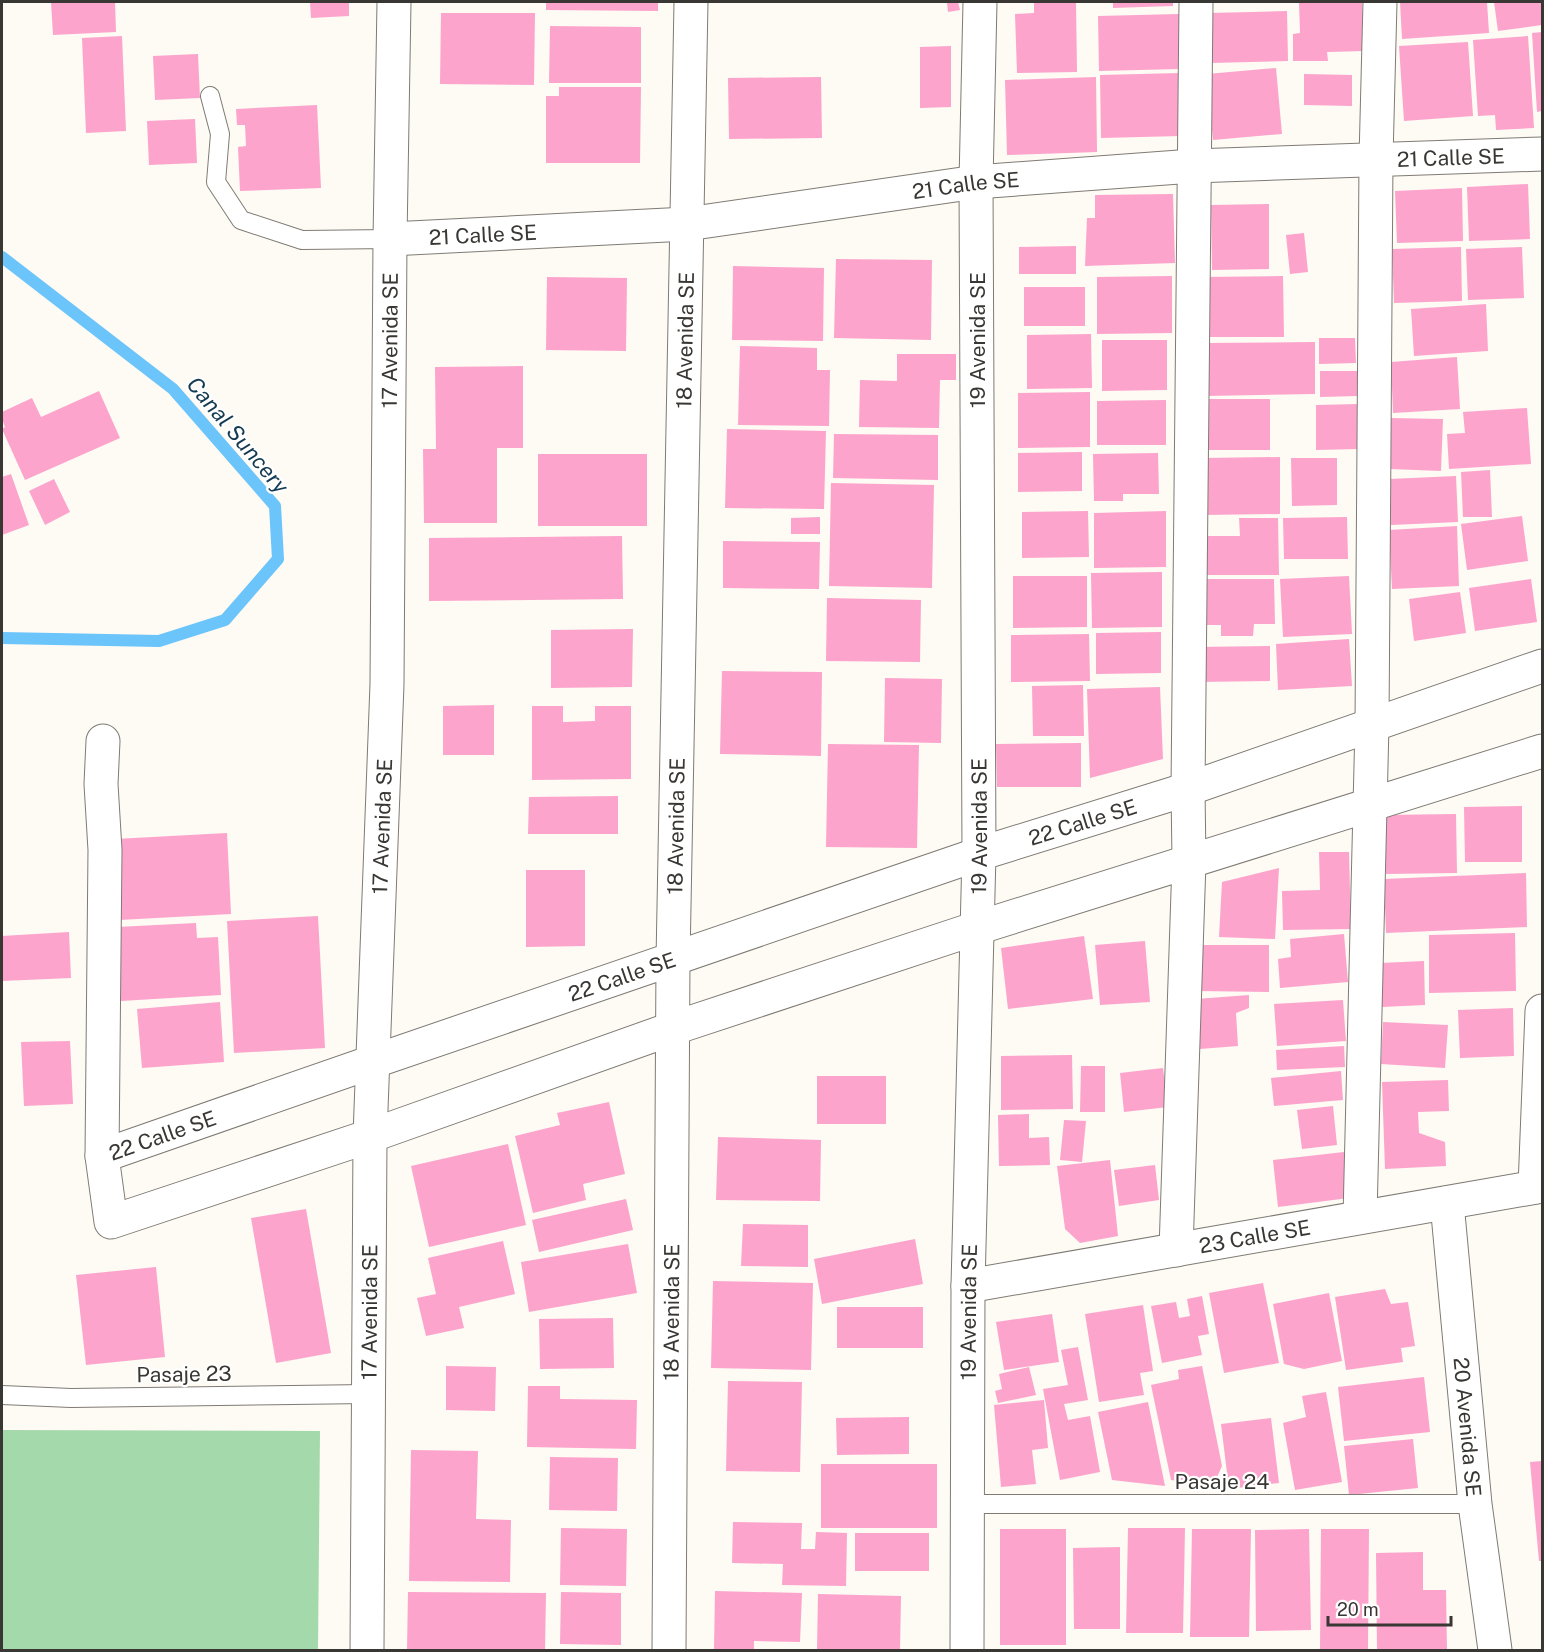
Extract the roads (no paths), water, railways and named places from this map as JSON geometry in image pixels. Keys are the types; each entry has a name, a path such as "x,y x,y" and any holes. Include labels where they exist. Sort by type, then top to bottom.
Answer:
{"street":[{"name":"17 Avenida SE","path":"367,1650 370,1136 387,684 394,2"},
{"name":"18 Avenida SE","path":"669,1650 674,960 691,2"},
{"name":"19 Avenida SE","path":"967,1650 968,1286 979,854 976,182 980,2"},
{"path":"1176,1250 1189,862 1196,2"},
{"path":"1360,1217 1372,725 1380,2"},
{"name":"21 Calle SE","path":"390,239 687,224 976,182 1193,166 1542,154"},
{"name":"22 Calle SE","path":"1542,666 1188,789 979,854 102,1156 111,1222 370,1136 674,1028 977,928 1542,751"},
{"path":"102,1156 105,850 101,784 103,741"},
{"path":"1539,1186 1542,1011"},
{"name":"23 Calle SE","path":"968,1286 1539,1186"},
{"name":"20 Avenida SE","path":"1447,1203 1475,1504 1495,1650"}],"lane":[{"path":"210,96 220,134 216,182 240,220 302,240 390,239"},
{"name":"Pasaje 23","path":"2,1395 71,1398 368,1394"},
{"name":"Pasaje 24","path":"968,1504 1475,1504"}],"waterway":[{"name":"Canal Suncery","path":"2,257 173,389 275,506 278,559 225,620 159,641 2,638"}]}
